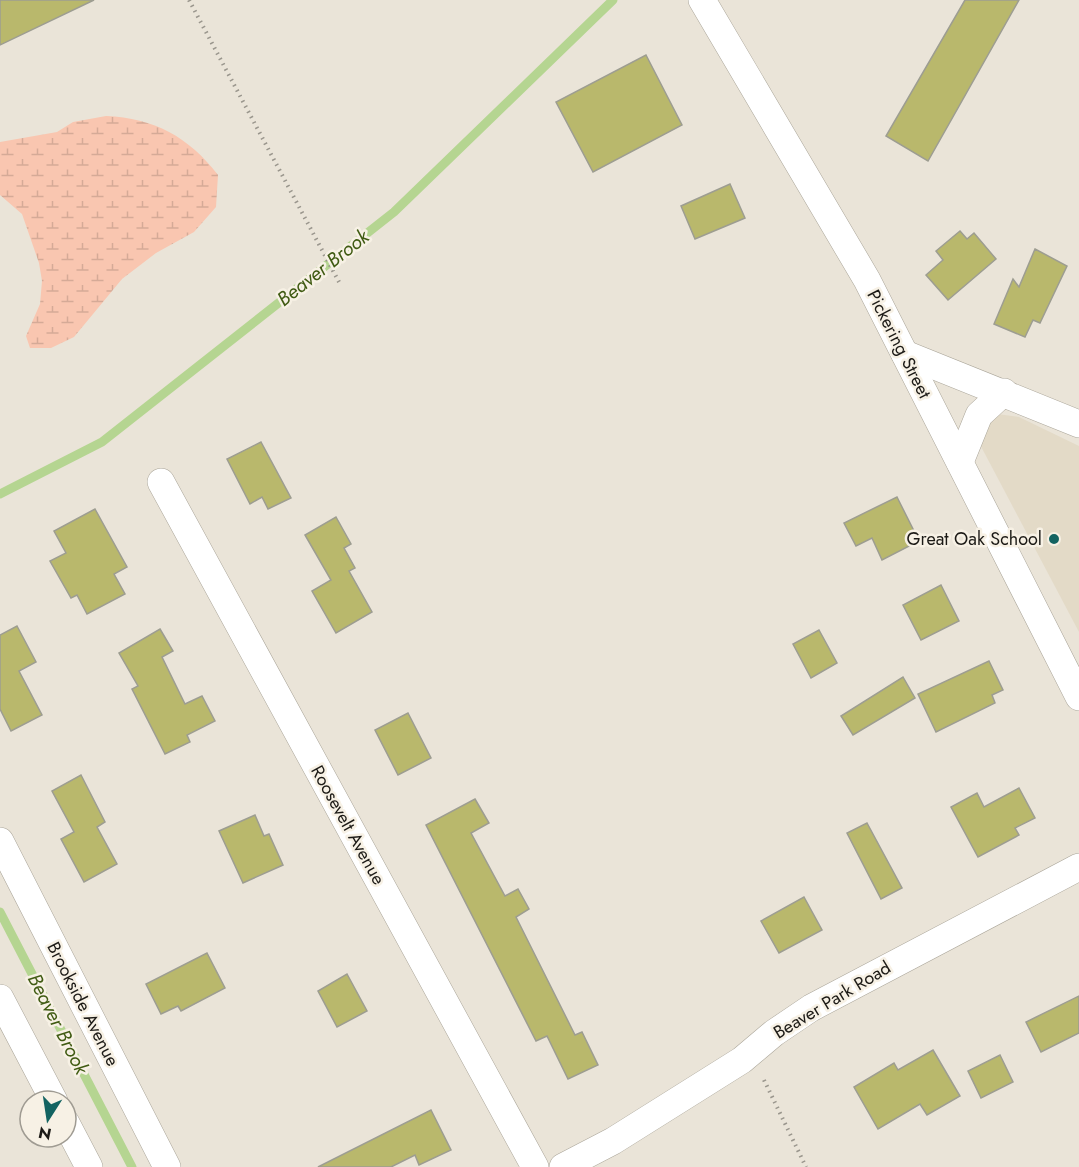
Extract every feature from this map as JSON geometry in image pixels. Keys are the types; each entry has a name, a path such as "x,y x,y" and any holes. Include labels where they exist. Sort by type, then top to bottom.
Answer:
{"street":[{"name":"Pickering Street","path":"702,0 867,280 1079,697"},
{"path":"905,354 1079,424"},
{"path":"960,462 979,415 1004,392"},
{"name":"Roosevelt Avenue","path":"161,482 535,1167"},
{"name":"Brookside Avenue","path":"0,841 167,1167"},
{"name":"Beaver Park Road","path":"563,1167 613,1141 751,1052 811,1008 1079,867"},
{"path":"0,998 48,1089"},
{"path":"78,1146 89,1167"}],"path":[{"path":"189,0 339,282"},
{"path":"751,1052 806,1167"}],"shaded area":[{"name":"Great Oak School","path":"997,414 1019,417 1079,446 1079,632 976,437"}],"green space":[{"path":"106,116 140,121 155,126 169,132 195,150 218,175 216,207 194,232 156,253 122,279 74,337 51,348 30,348 26,336 40,304 42,281 39,263 22,214 0,195 0,142 57,132 73,122"}],"building":[{"path":"0,0 94,0 0,45"},
{"path":"965,0 1019,0 928,161 886,136"},
{"path":"646,55 682,125 593,172 556,102"},
{"path":"730,184 745,218 695,239 681,206"},
{"path":"960,231 967,239 974,233 996,259 948,300 926,275 943,260 936,251"},
{"path":"1035,249 1067,266 1040,323 1033,320 1025,337 994,324 1013,279 1019,287"},
{"path":"261,442 291,498 268,509 262,497 250,504 227,459"},
{"path":"897,497 919,541 882,560 872,538 856,546 844,523"},
{"path":"95,509 127,567 114,574 125,594 87,614 77,595 71,598 50,561 66,553 54,531"},
{"path":"336,517 351,544 344,548 355,568 349,571 372,612 336,633 312,591 331,580 305,535"},
{"path":"941,585 959,621 921,640 903,605"},
{"path":"17,626 36,662 19,671 42,715 11,731 0,709 0,635"},
{"path":"160,629 173,651 162,657 185,704 202,696 215,721 187,735 190,742 165,754 132,689 138,686 119,653"},
{"path":"819,630 837,663 811,678 793,644"},
{"path":"989,661 1003,690 992,695 995,703 936,732 918,694"},
{"path":"903,677 915,698 853,735 841,716"},
{"path":"408,713 431,758 398,775 375,730"},
{"path":"81,775 105,822 97,827 117,864 84,882 61,839 74,832 52,791"},
{"path":"1019,788 1035,818 1015,828 1019,835 978,857 951,807 977,793 984,807"},
{"path":"475,799 489,823 471,833 505,896 518,889 529,909 516,917 575,1035 582,1032 598,1065 568,1079 547,1036 536,1041 426,825"},
{"path":"255,815 264,836 269,834 283,865 243,883 219,831"},
{"path":"867,823 902,888 881,899 847,833"},
{"path":"804,897 822,930 779,953 761,921"},
{"path":"207,953 225,988 181,1011 178,1006 161,1014 146,984"},
{"path":"347,974 367,1011 337,1027 318,991"},
{"path":"1079,996 1079,1033 1041,1052 1026,1022"},
{"path":"933,1050 960,1096 927,1115 920,1104 878,1129 854,1087 894,1063 898,1070"},
{"path":"1000,1055 1013,1082 981,1098 968,1071"},
{"path":"431,1110 451,1150 419,1165 415,1155 391,1167 318,1167"}],"waterway":[{"name":"Beaver Brook","path":"0,494 102,442 394,212 613,0"},
{"name":"Beaver Brook","path":"0,912 132,1167"}],"place":[{"name":"Great Oak School","path":"1054,539"}]}
